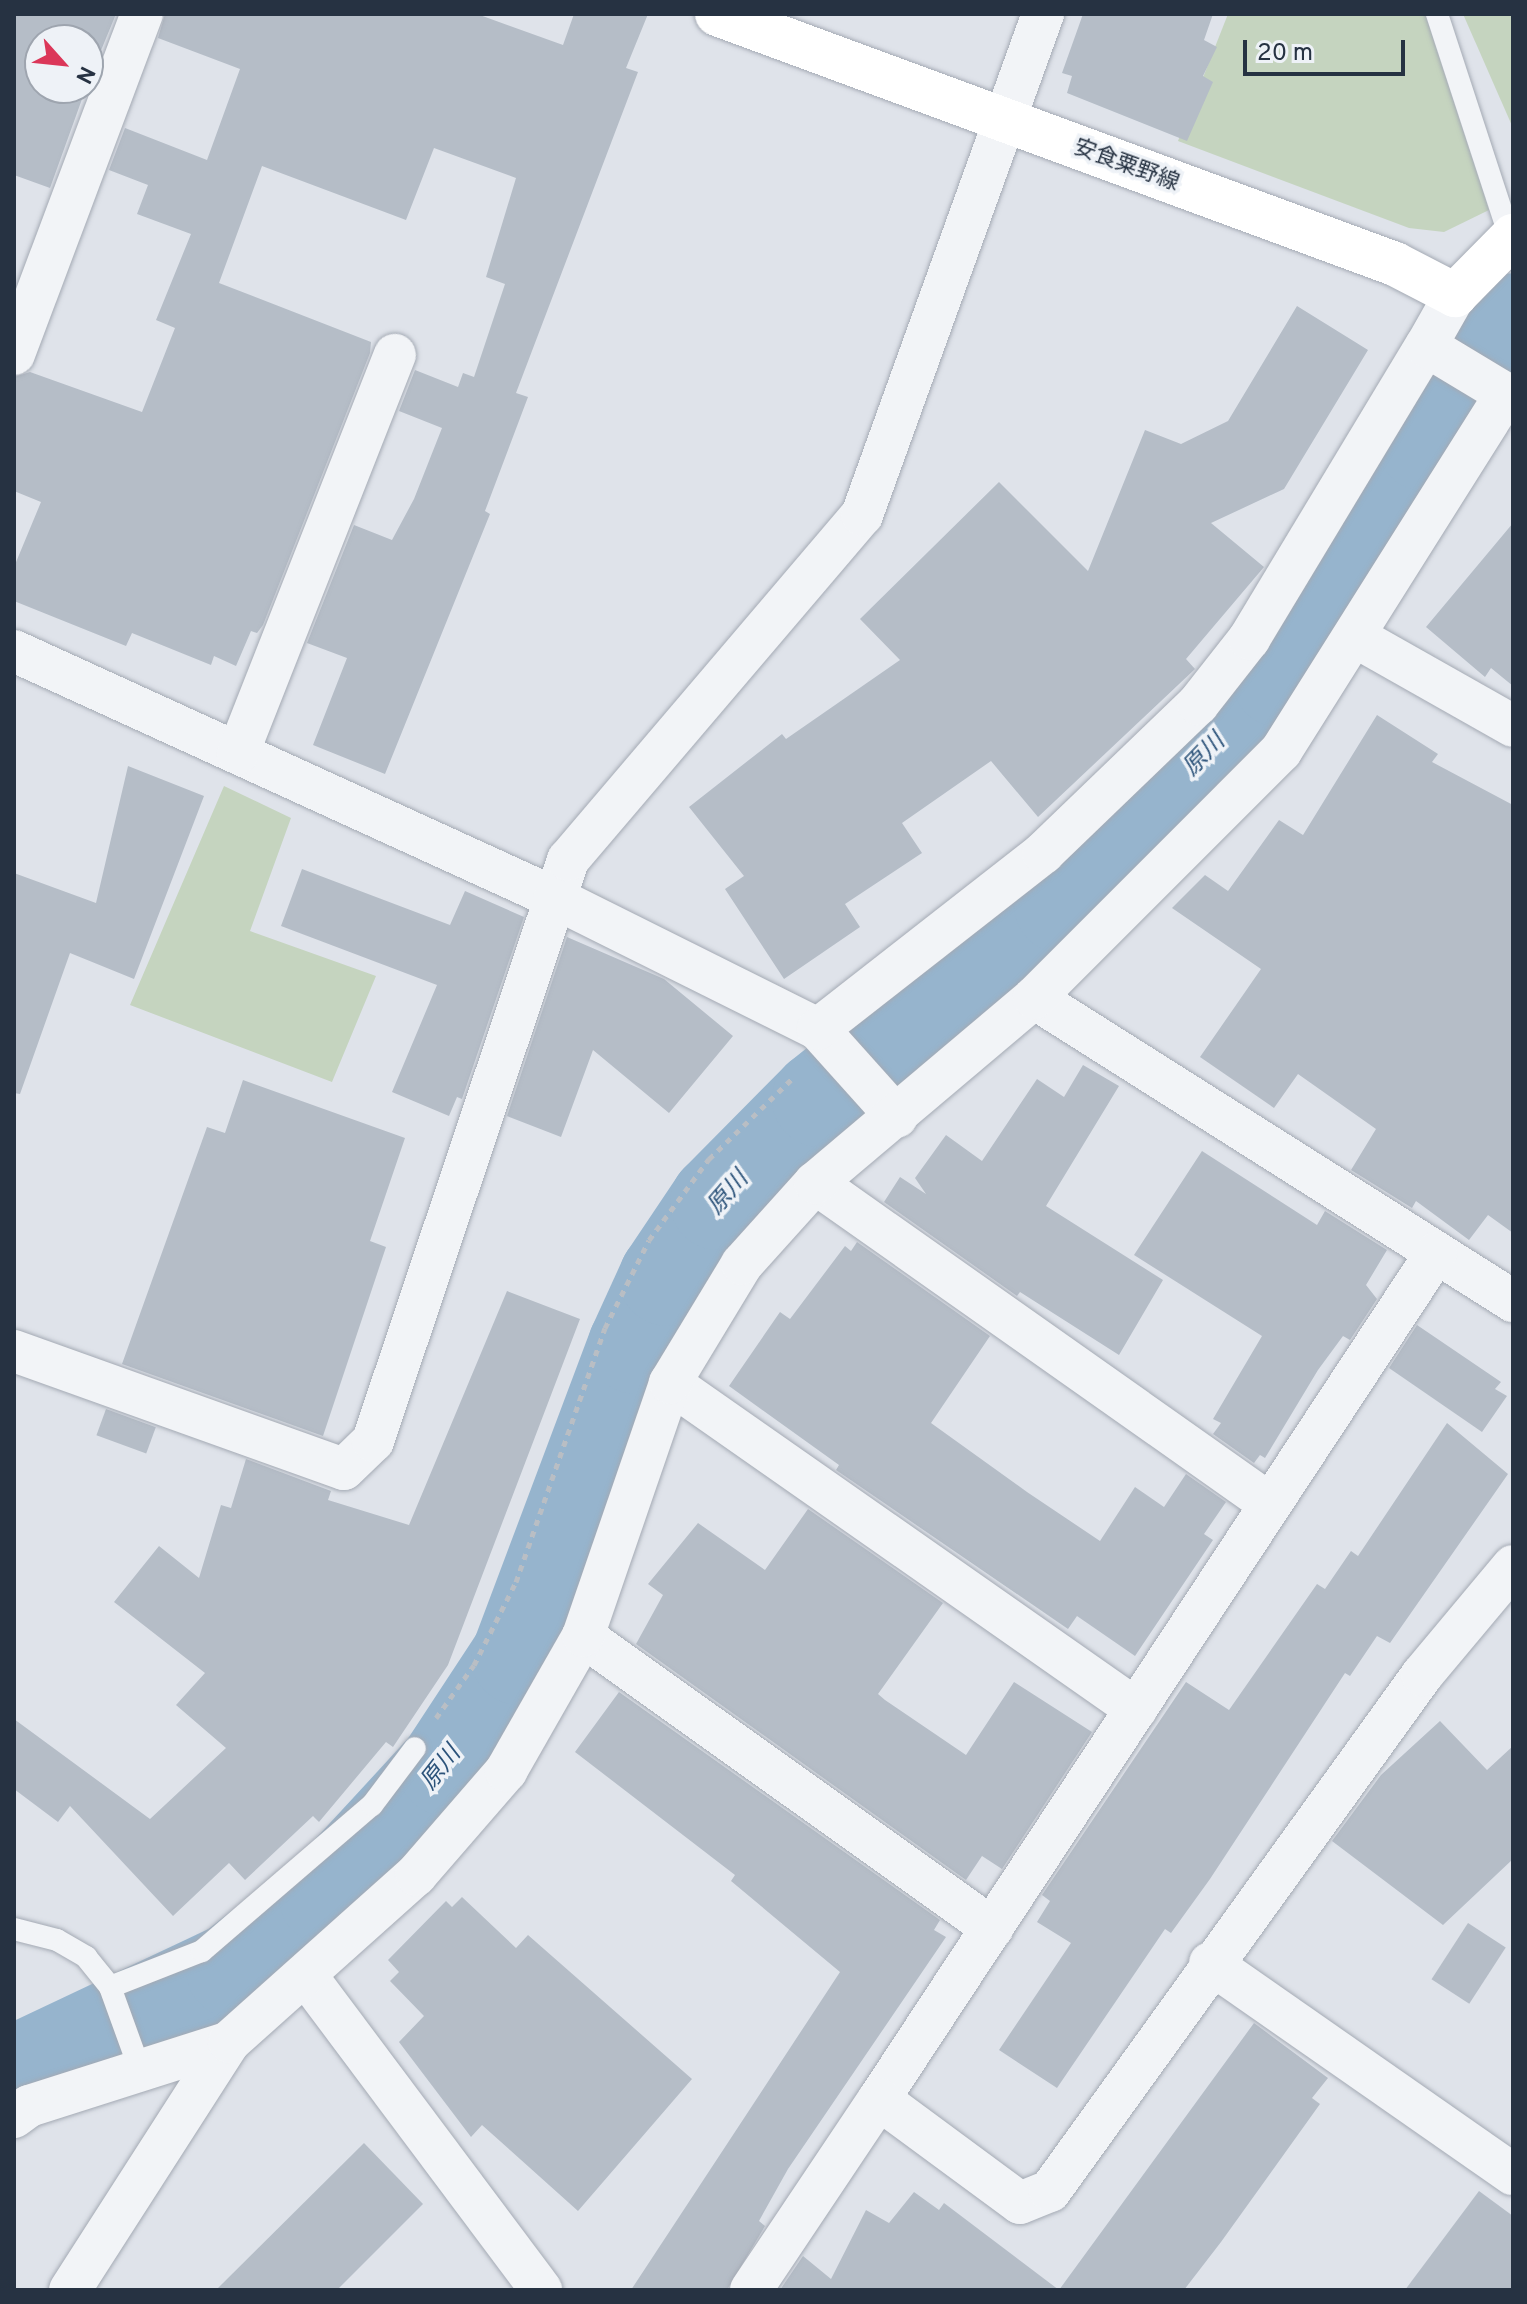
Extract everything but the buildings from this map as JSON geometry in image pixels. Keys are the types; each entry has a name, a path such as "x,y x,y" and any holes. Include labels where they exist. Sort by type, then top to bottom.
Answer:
{"main road":[{"name":"安食粟野線","path":"717,14 1395,264 1455,295"},
{"path":"1455,295 1512,237"}],"street":[{"path":"14,354 142,14"},
{"path":"14,1351 344,1469 373,1441 568,860 862,515 1043,14"},
{"path":"825,1038 1043,853 1198,704 1249,639 1432,350 1455,295"},
{"path":"70,2290 229,2042 307,1977 416,1875 506,1771 583,1636 670,1383 742,1264 815,1183 897,1117 1034,998 1281,751 1356,637 1506,394 1432,350"},
{"path":"238,753 395,355"},
{"path":"1356,637 1513,726"},
{"path":"14,651 555,898 825,1038 897,1117"},
{"path":"1034,998 1513,1301"},
{"path":"815,1183 1270,1504"},
{"path":"751,2290 1436,1253"},
{"path":"670,1383 1136,1709"},
{"path":"879,2099 1020,2203 1050,2191 1210,1963 1422,1675 1513,1566"},
{"path":"583,1636 992,1928"},
{"path":"1210,1963 1513,2174"},
{"path":"307,1977 541,2290"},
{"path":"14,2117 136,2056 229,2042"}],"lane":[{"path":"1437,14 1512,237"},
{"path":"112,1992 202,1951 372,1805 415,1748"},
{"path":"14,1929 57,1940 86,1957 112,1992 136,2056"}],"path":[{"path":"415,1748 474,1665 516,1582 605,1328 649,1240 709,1159 800,1071 825,1038"}],"green space":[{"path":"1228,14 1425,14 1489,210 1444,232 1409,228 1178,141"},
{"path":"1463,14 1513,14 1513,128"},
{"path":"224,786 291,818 250,931 376,976 332,1082 130,1005"}],"waterway":[{"name":"原川","path":"14,2074 234,1970 327,1897 446,1768 519,1657 636,1346 667,1278 718,1202 820,1099 1062,905 1280,679 1425,443 1513,321"}]}
